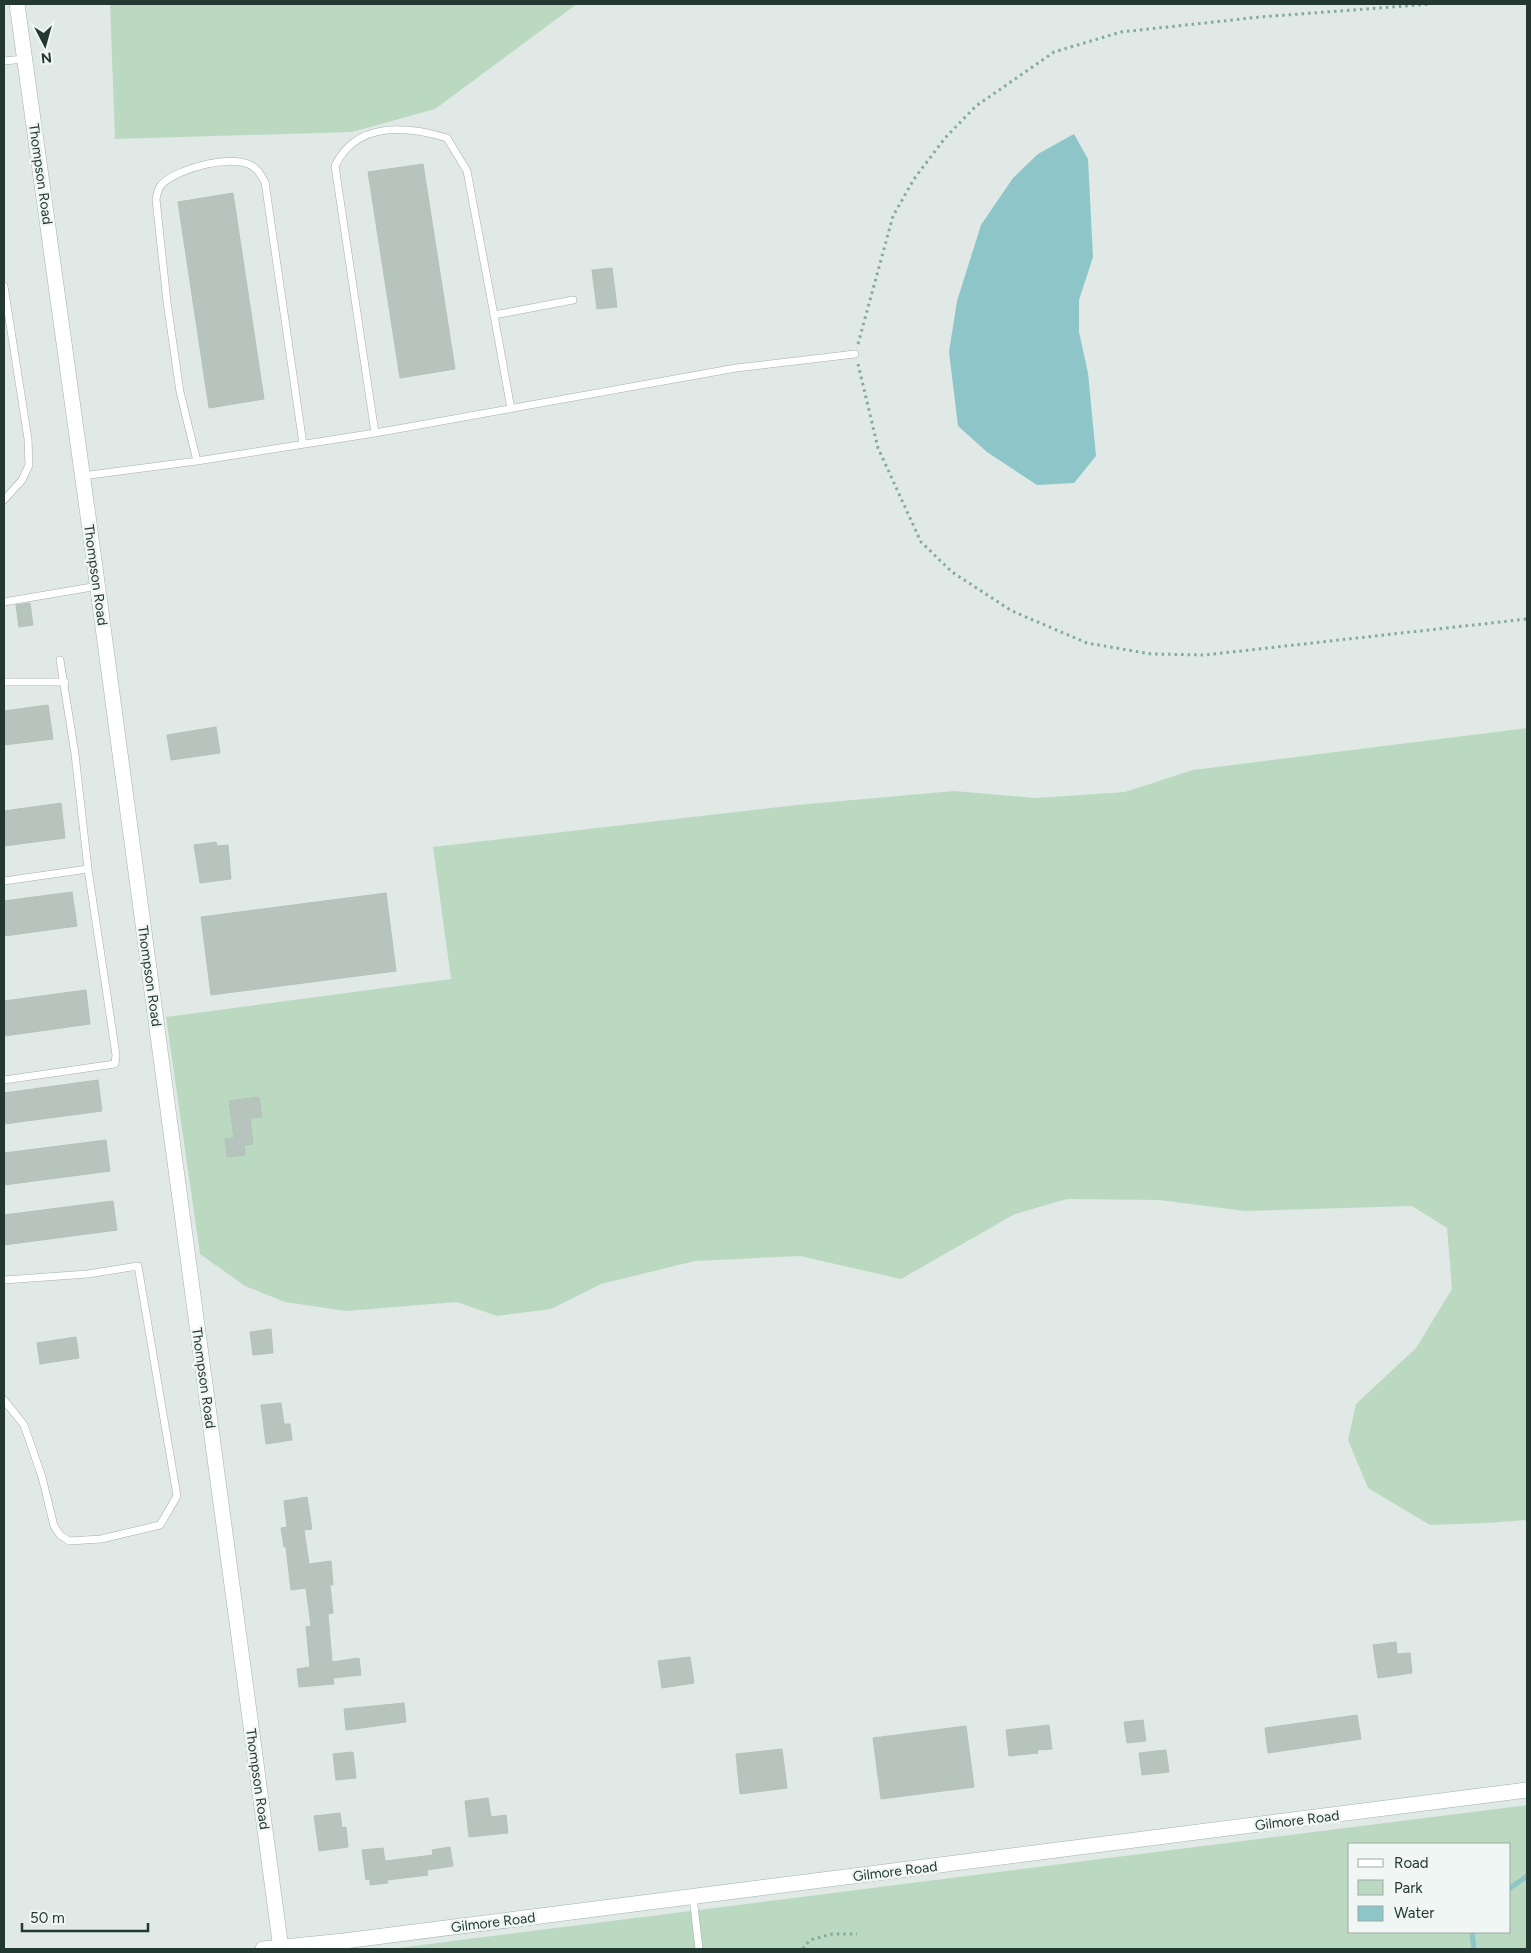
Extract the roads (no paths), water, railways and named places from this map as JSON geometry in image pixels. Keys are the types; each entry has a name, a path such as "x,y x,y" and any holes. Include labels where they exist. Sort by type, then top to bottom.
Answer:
{"main road":[{"name":"Thompson Road","path":"17,4 98,586 281,1948"},
{"name":"Gilmore Road","path":"263,1949 344,1941 1527,1790"}],"lane":[{"path":"4,61 25,59"},
{"path":"375,432 335,166 340,155 348,147 360,138 381,130 413,129 447,138 467,171 511,409"},
{"path":"197,460 180,392 167,302 156,199 162,184 177,174 225,161 240,162 256,168 264,182 303,444"},
{"path":"4,286 28,439 29,465 22,480 8,492 4,500"},
{"path":"494,315 573,300"},
{"path":"82,476 303,444 736,368 855,354"},
{"path":"4,602 98,586"},
{"path":"4,1080 115,1064 116,1055 88,869 60,660"},
{"path":"4,682 64,682"},
{"path":"4,881 88,869"},
{"path":"4,1280 88,1274 138,1266 177,1496 160,1525 101,1539 69,1541 60,1535 54,1526 42,1477 24,1425 4,1400"},
{"path":"693,1897 699,1949"}],"water":[{"path":"1074,134 1088,159 1093,257 1079,300 1079,332 1088,373 1096,456 1074,483 1037,485 987,452 958,426 949,352 957,301 981,225 1013,178 1038,154"}],"waterway":[{"path":"1511,1887 1527,1876"},
{"path":"1472,1933 1474,1949"}]}
